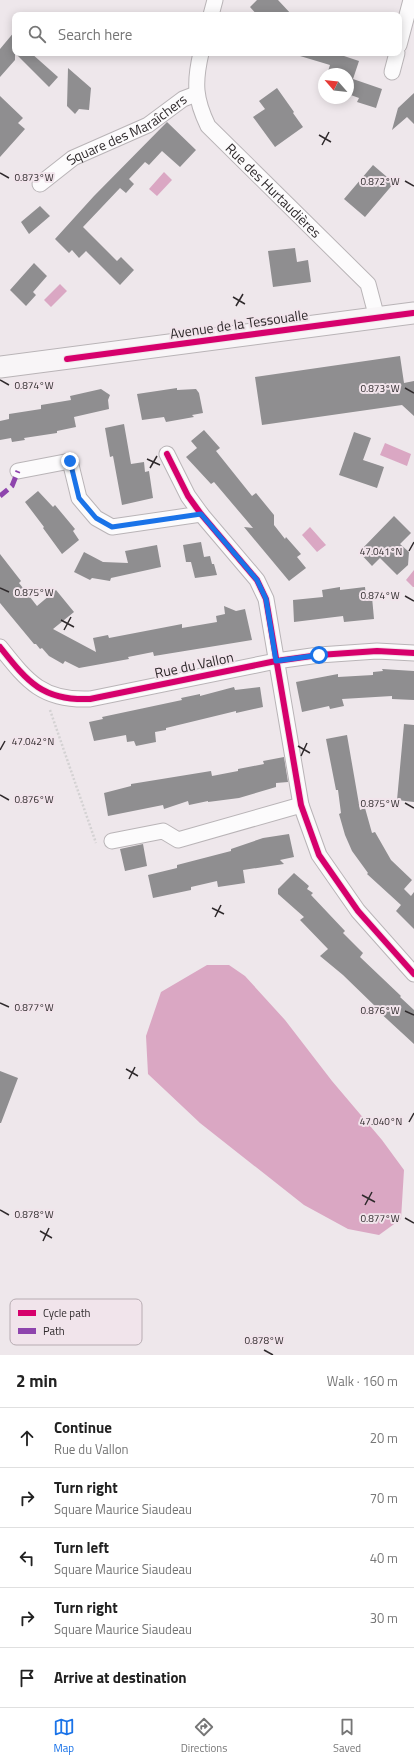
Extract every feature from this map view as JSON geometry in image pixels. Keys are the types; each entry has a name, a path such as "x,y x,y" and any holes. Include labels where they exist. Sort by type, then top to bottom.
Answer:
{"main road":[{"name":"Avenue de la Tessoualle","path":"0,367 414,313"}],"street":[{"path":"212,12 215,0"},
{"path":"402,34 411,0"},
{"name":"Rue des Hurtaudières","path":"200,56 197,71 196,94 199,109 208,126 368,284 378,318"},
{"path":"392,72 396,56"},
{"name":"Square des Maraîchers","path":"40,184 73,158 148,125 183,99 196,94"},
{"path":"167,454 188,496 201,514 257,580 266,599 301,805 319,855 358,911 413,972"},
{"path":"18,471 70,461 79,498 96,518 112,527 201,514"},
{"name":"Rue du Vallon","path":"0,647 25,678 43,690 75,700 90,699 276,661 319,655 370,652 414,653"},
{"path":"112,841 163,831 178,840 301,805"}],"path":[{"path":"43,690 98,850 112,841"}],"shaded area":[{"path":"164,172 172,180 157,196 149,189"},
{"path":"60,284 67,291 51,307 44,300"},
{"path":"385,443 411,454 407,466 380,455"},
{"path":"310,527 326,545 317,552 302,535"},
{"path":"414,570 414,587 413,587 406,580"},
{"path":"207,965 229,965 245,976 285,1020 332,1081 382,1140 404,1170 401,1219 379,1235 348,1229 304,1205 200,1123 148,1074 146,1036 161,992"}],"building":[{"path":"257,0 278,0 289,12 254,12 250,7"},
{"path":"12,35 12,56 15,56 15,60 0,77 0,49"},
{"path":"18,56 34,56 58,77 49,87"},
{"path":"300,56 344,56 359,61 354,76 354,68 329,68 330,65"},
{"path":"68,68 91,88 89,110 79,109 75,114 67,106"},
{"path":"354,79 382,89 376,108 357,102 359,98 354,96"},
{"path":"277,88 303,127 275,147 253,117 265,109 259,101"},
{"path":"414,93 414,124 407,117 392,130 398,108"},
{"path":"0,96 23,118 18,123 25,129 0,157"},
{"path":"167,122 196,150 180,167 162,151 149,165 145,162 129,179 134,184 126,193 120,188 83,227 117,261 121,257 134,270 120,285 86,251 79,258 72,250 69,253 55,239 94,196"},
{"path":"373,165 394,183 365,217 344,199"},
{"path":"40,206 50,216 29,234 21,222"},
{"path":"295,248 297,262 308,260 311,282 273,287 268,251"},
{"path":"34,263 47,276 33,292 36,295 26,306 10,290"},
{"path":"400,356 404,383 414,381 414,416 402,405 262,425 255,377"},
{"path":"177,388 177,390 196,389 199,393 203,413 192,415 194,417 166,422 164,417 142,420 137,394"},
{"path":"101,389 110,395 108,400 109,409 74,417 76,427 57,431 57,433 24,438 25,440 12,442 11,438 0,440 0,421 9,419 9,414 41,409 41,405 71,400 70,396"},
{"path":"124,424 131,464 144,462 145,472 149,471 153,498 122,505 113,456 110,457 105,428"},
{"path":"204,430 220,448 216,451 252,496 256,493 274,515 274,525 285,539 286,537 301,554 297,557 306,568 289,581 244,527 253,528 214,482 211,484 186,457 197,448 191,441"},
{"path":"354,432 371,438 363,460 384,467 377,488 339,475"},
{"path":"38,491 53,507 55,505 75,529 73,531 79,540 62,554 25,502"},
{"path":"394,516 411,533 400,544 409,552 408,565 397,575 380,558 372,566 359,552"},
{"path":"201,542 204,557 210,556 217,575 195,578 191,562 186,562 183,545"},
{"path":"157,545 161,567 111,578 110,581 92,578 90,580 74,572 84,552 103,562 128,563 125,551"},
{"path":"0,554 21,581 19,583 37,606 56,590 74,612 53,629 96,652 93,638 108,635 109,638 182,624 182,628 217,622 216,616 225,614 224,606 236,611 245,609 252,640 154,656 153,652 128,657 129,659 79,668 65,661 63,664 49,656 42,648 40,649 36,644 34,644 0,603"},
{"path":"340,587 340,590 365,587 366,597 372,597 374,619 344,622 343,616 294,622 293,600 323,597 322,590"},
{"path":"382,669 414,671 414,700 392,699 392,696 342,699 344,706 330,709 329,706 302,712 296,682 338,674 338,677 373,675 373,672 383,671"},
{"path":"234,687 235,690 260,687 263,707 236,713 236,711 166,728 166,730 155,732 156,742 136,746 134,741 127,742 126,735 94,741 89,722 103,719 102,717 182,700 181,698 200,694 200,696"},
{"path":"404,724 414,725 414,802 397,800"},
{"path":"347,735 360,810 365,808 372,833 375,832 391,860 412,880 404,889 411,896 414,892 414,929 396,911 401,905 367,874 368,873 352,851 345,835 339,814 341,813 338,790 336,790 326,739"},
{"path":"284,757 288,782 276,783 276,787 239,798 208,801 189,805 188,801 164,809 163,805 108,816 104,793 131,786 131,784 211,771 212,776 238,771 238,769 264,764 263,761"},
{"path":"289,834 294,857 280,860 284,864 243,870 245,883 218,887 217,881 191,887 191,890 153,898 148,875 177,868 177,865 231,851 231,849 263,838"},
{"path":"143,844 147,866 125,871 120,849"},
{"path":"294,873 309,886 307,889 313,893 311,895 345,931 343,933 363,953 360,957 414,1010 414,1044 376,1009 377,1008 343,975 320,956 328,949 300,920 304,917 278,894 278,889"},
{"path":"0,1071 18,1078 1,1123 0,1123"}],"marked path":[{"path":"0,496 12,486 18,471"}],"cycle path":[{"path":"67,359 413,313"},
{"path":"167,454 188,496 201,514 257,580 266,599 301,805 319,855 358,911 414,974"},
{"path":"0,647 19,670 37,686 59,696 73,699 90,699 276,661 319,655 377,651 414,653"}],"route":[{"path":"70,461 79,498 96,518 112,527 201,514 257,580 266,599 276,661 319,655"}]}
